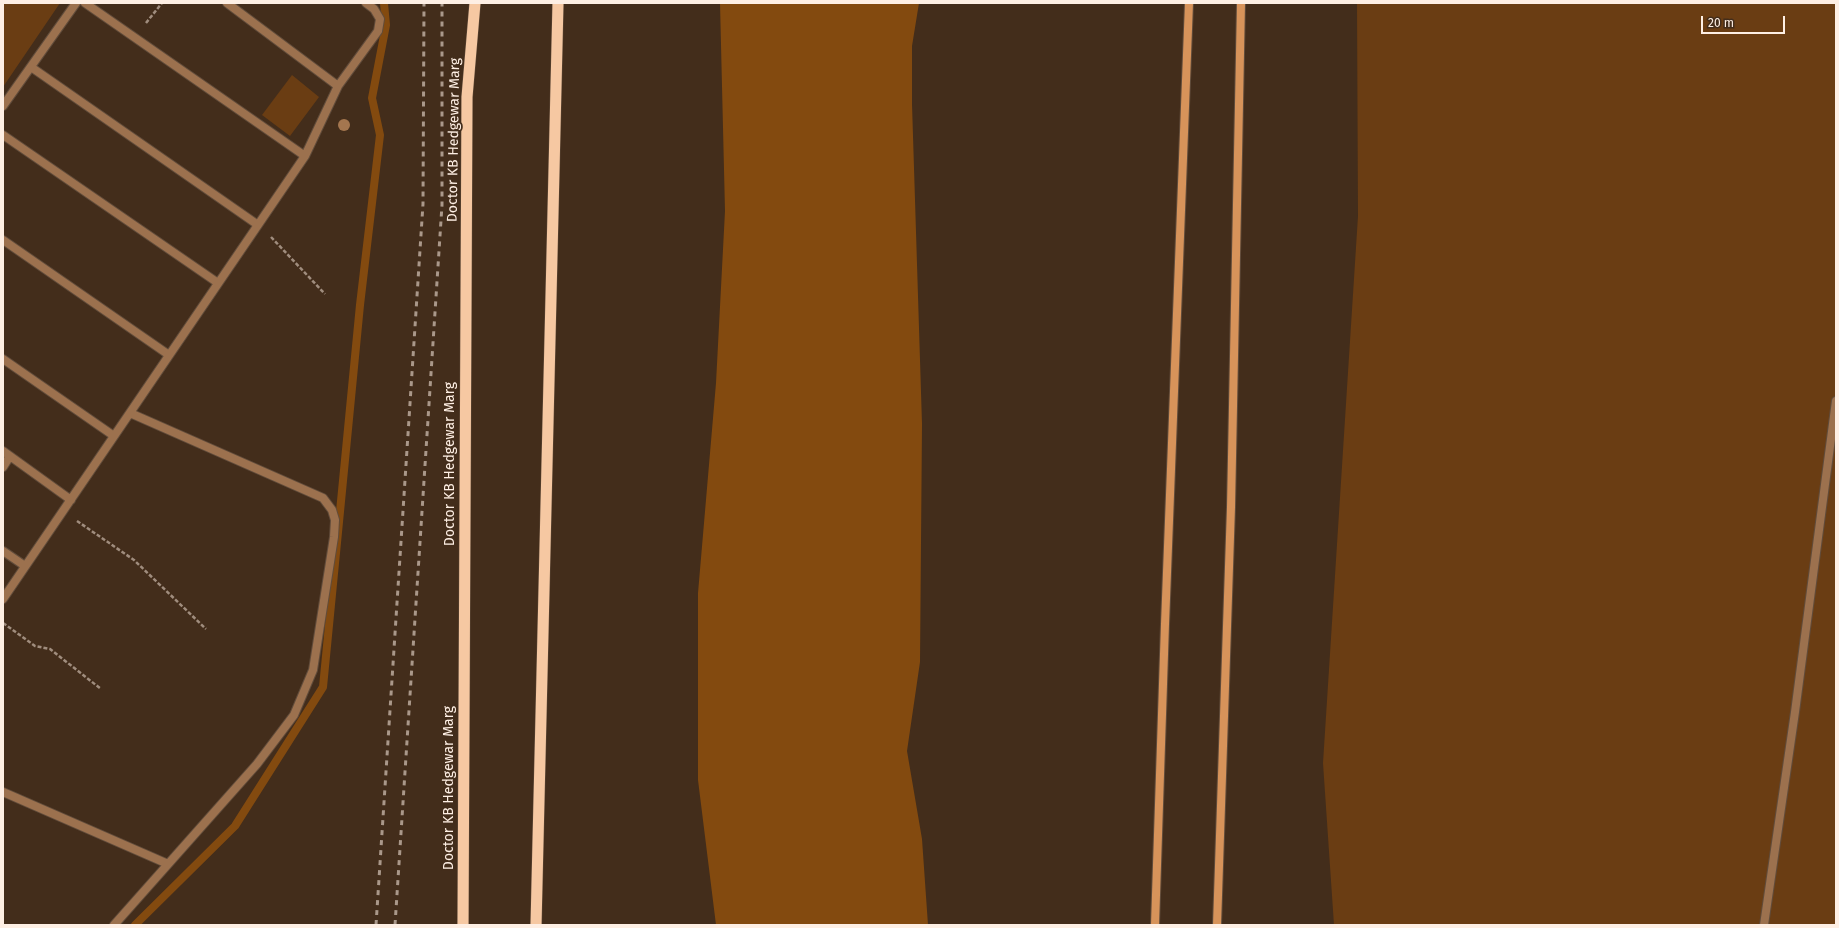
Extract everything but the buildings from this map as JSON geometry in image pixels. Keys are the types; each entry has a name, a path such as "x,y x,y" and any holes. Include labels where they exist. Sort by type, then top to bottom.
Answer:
{"highway":[{"name":"Doctor KB Hedgewar Marg","path":"463,925 467,97 475,3"},
{"path":"536,925 558,3"}],"main road":[{"path":"1155,925 1164,624 1189,3"},
{"path":"1217,925 1231,506 1241,3"}],"street":[{"path":"3,106 76,3"},
{"path":"85,3 305,156"},
{"path":"227,3 338,86"},
{"path":"3,599 62,510 71,500 305,156 338,86 378,31 380,19 374,9 366,3"},
{"path":"31,67 258,225"},
{"path":"3,135 218,283"},
{"path":"3,240 169,355"},
{"path":"3,359 114,436"},
{"path":"1764,925 1796,704 1836,401"},
{"path":"114,925 257,764 294,715 312,670 334,537 335,520 332,510 323,498 130,413"},
{"path":"3,466 6,454 71,500"},
{"path":"3,551 25,566"},
{"path":"3,792 168,864"}],"path":[{"path":"135,37 162,3"},
{"path":"258,225 299,264 325,294"},
{"path":"62,510 134,560 206,629"},
{"path":"3,623 35,646 50,649 101,689"}],"shaded area":[{"path":"3,3 60,3 3,87"},
{"path":"720,3 919,3 912,46 912,104 922,424 920,662 907,751 922,839 928,925 716,925 698,780 698,593 716,383 725,211"},
{"path":"1357,3 1836,3 1836,925 1334,925 1323,763 1358,216"},
{"path":"292,75 319,97 290,136 262,115"}],"waterway":[{"path":"135,925 235,826 323,687 360,305 380,135 372,98 386,25 384,3"}],"railway":[{"path":"376,925 423,204 424,3"},
{"path":"395,925 442,205 442,3"}]}
